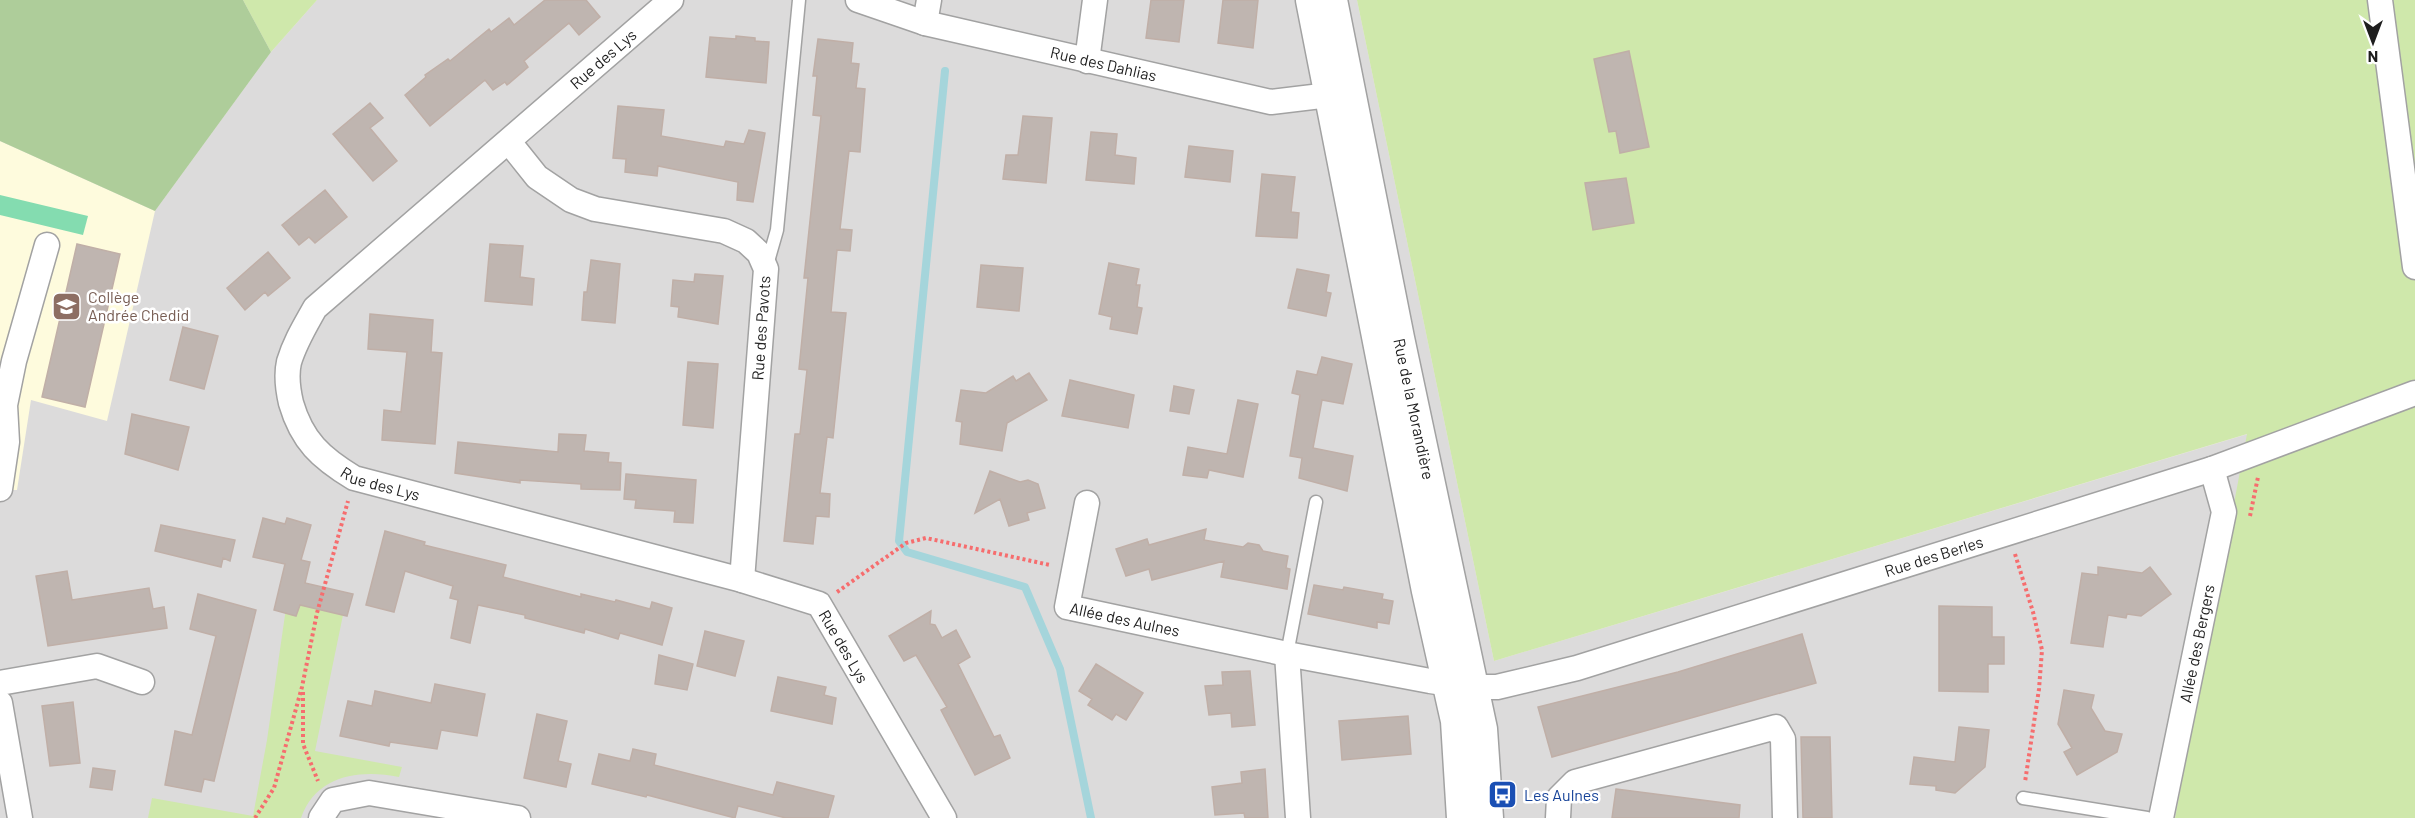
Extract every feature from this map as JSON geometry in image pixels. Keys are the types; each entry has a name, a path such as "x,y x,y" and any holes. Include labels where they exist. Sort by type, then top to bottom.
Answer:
{"street":[{"name":"Rue des Lys","path":"671,0 315,308 297,339 288,365 288,391 300,429 333,465 354,478 742,580 819,604 944,818"},
{"name":"Rue des Dahlias","path":"858,0 927,12 1088,61 1271,102 1340,94"},
{"path":"1088,61 1095,0"},
{"name":"Rue de la Morandière","path":"1311,0 1340,94 1460,685 1482,729 1488,818"},
{"name":"Rue de la Morandière","path":"1332,0 1340,94"},
{"path":"2380,0 2415,267"},
{"name":"Rue des Pavots","path":"508,142 537,177 571,200 595,209 724,231 746,241 759,253 766,269 742,580"},
{"path":"0,489 7,442 3,405 47,245"},
{"name":"Rue des Berles","path":"1460,685 1497,687 1577,668 2212,469 2415,393"},
{"name":"Allée des Bergers","path":"2161,818 2224,512 2212,469"},
{"name":"Allée des Aulnes","path":"1087,503 1067,608 1287,654 1460,685"},
{"path":"1287,654 1298,818"},
{"path":"0,683 97,666 142,682"},
{"name":"Rue de la Morandière","path":"1460,685 1455,721 1462,818"},
{"path":"0,703 20,818"},
{"path":"1558,818 1559,798 1575,783 1776,727 1783,739 1785,818"},
{"path":"327,809 369,793 518,818"}],"lane":[{"path":"766,269 777,230 799,0"},
{"path":"1287,654 1316,502"},
{"path":"2023,798 2147,818"}],"path":[{"path":"255,818 274,788 302,687 317,613 354,478"},
{"path":"2007,532 2033,612 2042,650 2039,689 2023,798"},
{"path":"819,604 906,543 926,538 1074,570"},
{"path":"302,687 303,744 327,809"}],"shaded area":[{"path":"317,0 1357,0 1494,661 2248,434 2175,818 0,818 0,141 155,211 271,52"},
{"name":"Collège Andrée Chedid","path":"0,141 155,211 107,421 31,400 17,490 0,490"}],"green space":[{"path":"0,0 243,0 271,52 155,211 0,141"},
{"path":"243,0 317,0 271,52"},
{"path":"1357,0 2415,0 2415,818 2175,818 2247,434 1494,661"},
{"path":"0,195 88,216 83,235 0,215"},
{"path":"287,601 343,615 315,751 402,767 399,777 369,774 341,778 317,792 301,818 148,818 152,798 253,816 267,740"}],"building":[{"path":"545,0 586,0 600,17 579,35 569,23 524,61 528,67 507,85 505,82 493,90 485,80 430,126 405,95 426,77 425,75 448,59 450,61 489,29 491,32 509,18 514,25"},
{"path":"1151,0 1184,0 1179,42 1146,38"},
{"path":"1223,0 1258,0 1253,48 1218,43"},
{"path":"736,36 769,42 766,83 706,77 710,37 736,39"},
{"path":"818,39 853,43 851,63 859,64 856,88 865,89 860,152 849,151 840,229 852,230 850,251 837,250 831,312 846,313 833,438 827,437 820,493 830,494 829,517 816,516 813,544 784,541 795,434 800,434 807,370 799,369 808,278 804,278 821,116 813,115 817,76 813,76"},
{"path":"1629,51 1649,147 1620,153 1616,131 1609,132 1594,59"},
{"path":"370,103 383,118 370,128 397,161 373,181 333,134"},
{"path":"618,106 664,110 661,136 724,147 726,141 744,144 749,130 765,133 753,202 737,200 738,182 658,166 657,176 625,172 626,159 613,158"},
{"path":"1023,116 1052,118 1046,183 1003,179 1006,155 1018,155"},
{"path":"1091,132 1117,134 1115,155 1136,158 1134,184 1086,180"},
{"path":"1189,146 1233,151 1230,182 1185,177"},
{"path":"1262,174 1295,177 1291,212 1299,213 1297,238 1256,236"},
{"path":"1626,178 1634,223 1593,230 1585,183"},
{"path":"325,190 347,217 315,243 309,237 299,245 282,225"},
{"path":"77,244 120,254 85,407 42,397"},
{"path":"490,244 523,246 520,277 534,279 532,305 485,301"},
{"path":"268,252 290,278 268,296 265,292 245,310 227,288"},
{"path":"591,260 620,264 615,323 582,320 584,292 587,292"},
{"path":"1109,263 1139,269 1136,285 1140,285 1137,307 1142,308 1137,334 1110,329 1112,317 1099,314"},
{"path":"981,265 1023,268 1019,311 977,307"},
{"path":"1297,269 1329,275 1326,292 1331,293 1326,316 1288,308"},
{"path":"695,274 723,276 718,324 678,317 679,307 671,306 673,280 694,282"},
{"path":"370,314 433,320 431,352 442,353 435,444 382,440 384,410 401,412 407,352 368,349"},
{"path":"183,327 218,336 204,389 170,380"},
{"path":"1322,357 1352,364 1343,404 1322,400 1313,448 1353,456 1347,491 1299,478 1302,458 1290,456 1300,395 1292,393 1297,371 1317,375"},
{"path":"688,362 718,364 713,428 683,425"},
{"path":"1029,373 1047,400 1007,423 1002,451 960,444 962,422 956,421 961,390 986,393 1013,376 1016,381"},
{"path":"1070,380 1134,395 1128,428 1062,416"},
{"path":"1174,386 1194,390 1189,414 1170,411"},
{"path":"1238,400 1258,404 1243,477 1209,470 1207,478 1183,475 1188,447 1227,454"},
{"path":"132,414 189,427 178,470 125,454"},
{"path":"559,434 586,435 584,451 609,453 608,462 621,463 620,490 581,489 581,484 520,480 520,483 455,473 458,442 558,452"},
{"path":"990,471 1020,482 1028,480 1038,484 1045,508 1027,513 1029,520 1009,526 1000,499 975,513"},
{"path":"626,474 696,480 693,523 674,522 675,511 635,508 636,500 624,499"},
{"path":"263,518 285,524 287,518 311,525 301,560 310,562 305,583 353,594 347,616 300,605 296,616 274,610 285,564 253,557"},
{"path":"161,525 235,540 230,561 223,558 221,567 155,551"},
{"path":"1206,529 1204,540 1243,547 1248,543 1259,545 1263,551 1288,556 1286,568 1290,569 1287,589 1221,577 1224,561 1152,580 1149,569 1126,576 1116,549 1147,539 1149,545"},
{"path":"385,531 425,542 424,545 506,565 503,577 581,597 581,594 615,602 616,600 650,609 652,602 672,608 662,645 620,633 618,639 585,629 584,633 525,618 525,615 478,605 470,643 451,638 458,600 450,598 453,586 405,571 394,612 366,605"},
{"path":"2098,567 2142,573 2150,567 2171,594 2141,616 2127,614 2126,618 2108,615 2103,647 2071,643 2082,573 2098,575"},
{"path":"67,571 72,600 149,588 153,609 164,607 167,628 48,646 36,576"},
{"path":"1314,585 1343,590 1344,587 1383,594 1382,599 1393,601 1389,624 1377,622 1377,628 1308,614"},
{"path":"198,594 256,610 214,781 204,779 201,792 165,785 175,731 192,735 216,636 190,629"},
{"path":"1939,606 1992,607 1992,637 2004,637 2004,664 1988,664 1988,692 1939,691"},
{"path":"931,611 930,624 935,625 942,638 956,630 970,657 958,664 994,737 1000,735 1010,758 975,775 941,710 947,707 916,655 904,661 889,636"},
{"path":"705,631 744,641 735,676 697,666"},
{"path":"1802,634 1816,683 1552,757 1538,707 1678,672"},
{"path":"659,655 693,664 687,690 655,684"},
{"path":"1096,664 1143,693 1126,720 1116,714 1112,720 1088,705 1092,699 1079,691"},
{"path":"1250,671 1255,725 1232,727 1231,713 1209,715 1205,686 1223,685 1222,672"},
{"path":"778,677 826,687 824,695 836,698 832,724 771,711"},
{"path":"435,684 485,694 477,736 441,730 437,749 390,742 389,746 340,736 348,701 372,706 375,691 431,703"},
{"path":"2064,690 2094,695 2091,708 2105,731 2122,734 2117,752 2077,775 2064,752 2072,748 2058,724"},
{"path":"73,702 80,763 50,766 42,706"},
{"path":"537,714 567,721 558,761 571,764 566,787 524,778"},
{"path":"1408,716 1411,754 1342,760 1339,721"},
{"path":"1959,727 1989,730 1985,767 1955,793 1936,790 1936,786 1910,784 1914,757 1955,762"},
{"path":"1801,737 1830,737 1832,818 1803,818"},
{"path":"633,749 656,754 654,765 773,795 777,782 834,796 828,818 786,818 738,806 735,818 647,795 646,797 592,784 599,754 630,761"},
{"path":"93,768 115,771 112,790 90,787"},
{"path":"1265,769 1268,818 1245,818 1244,813 1215,815 1212,787 1242,783 1241,772"},
{"path":"1616,789 1740,805 1739,818 1612,818"}],"waterway":[{"path":"945,71 899,541 907,552 1025,587 1060,669 1091,818"}],"place":[{"name":"Collège Andrée Chedid","path":"67,306"},
{"name":"Les Aulnes","path":"1503,795"}]}
